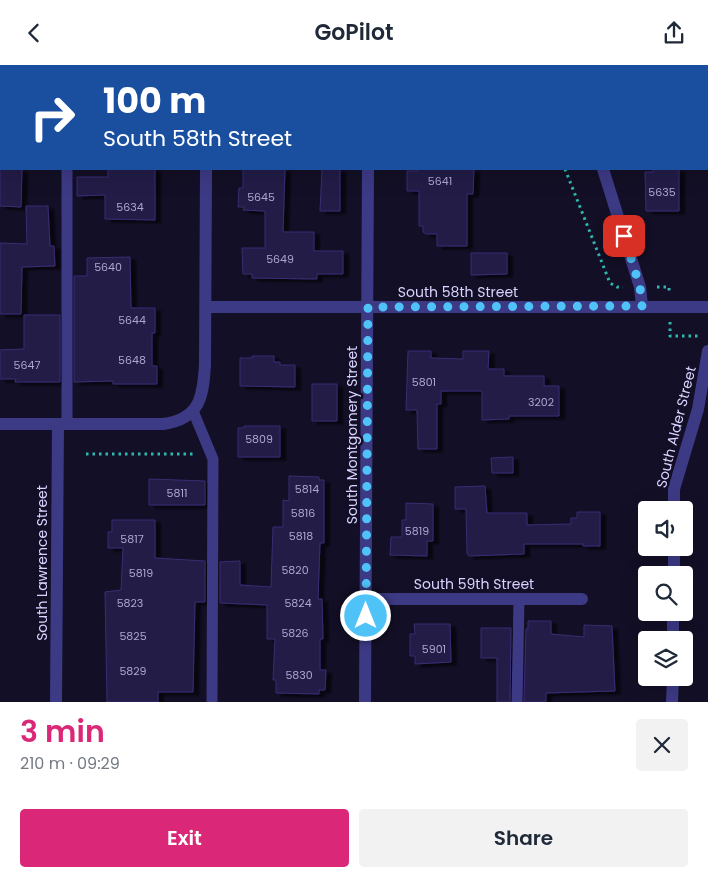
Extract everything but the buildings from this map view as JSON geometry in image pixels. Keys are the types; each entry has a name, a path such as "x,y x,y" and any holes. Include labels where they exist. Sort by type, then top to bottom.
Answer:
{"street":[{"path":"0,424 164,424 180,421 193,411 199,401 204,378 207,307 206,170"},
{"name":"South Montgomery Street","path":"366,702 368,170"},
{"path":"603,170 640,287 642,306"},
{"name":"South 58th Street","path":"207,307 708,307"},
{"name":"South Alder Street","path":"674,501 674,489 698,409 708,351"},
{"name":"South Lawrence Street","path":"56,702 62,424"},
{"name":"South 59th Street","path":"366,599 582,599"},
{"path":"672,702 673,686"}],"lane":[{"path":"62,424 67,170"},
{"path":"193,411 213,459 212,702"},
{"path":"517,702 519,599"}],"path":[{"path":"564,170 610,283 617,287 626,287"},
{"path":"670,336 708,336"},
{"path":"86,454 211,454"}],"route":[{"path":"366,616 368,307 642,306 640,287 624,236"}]}
